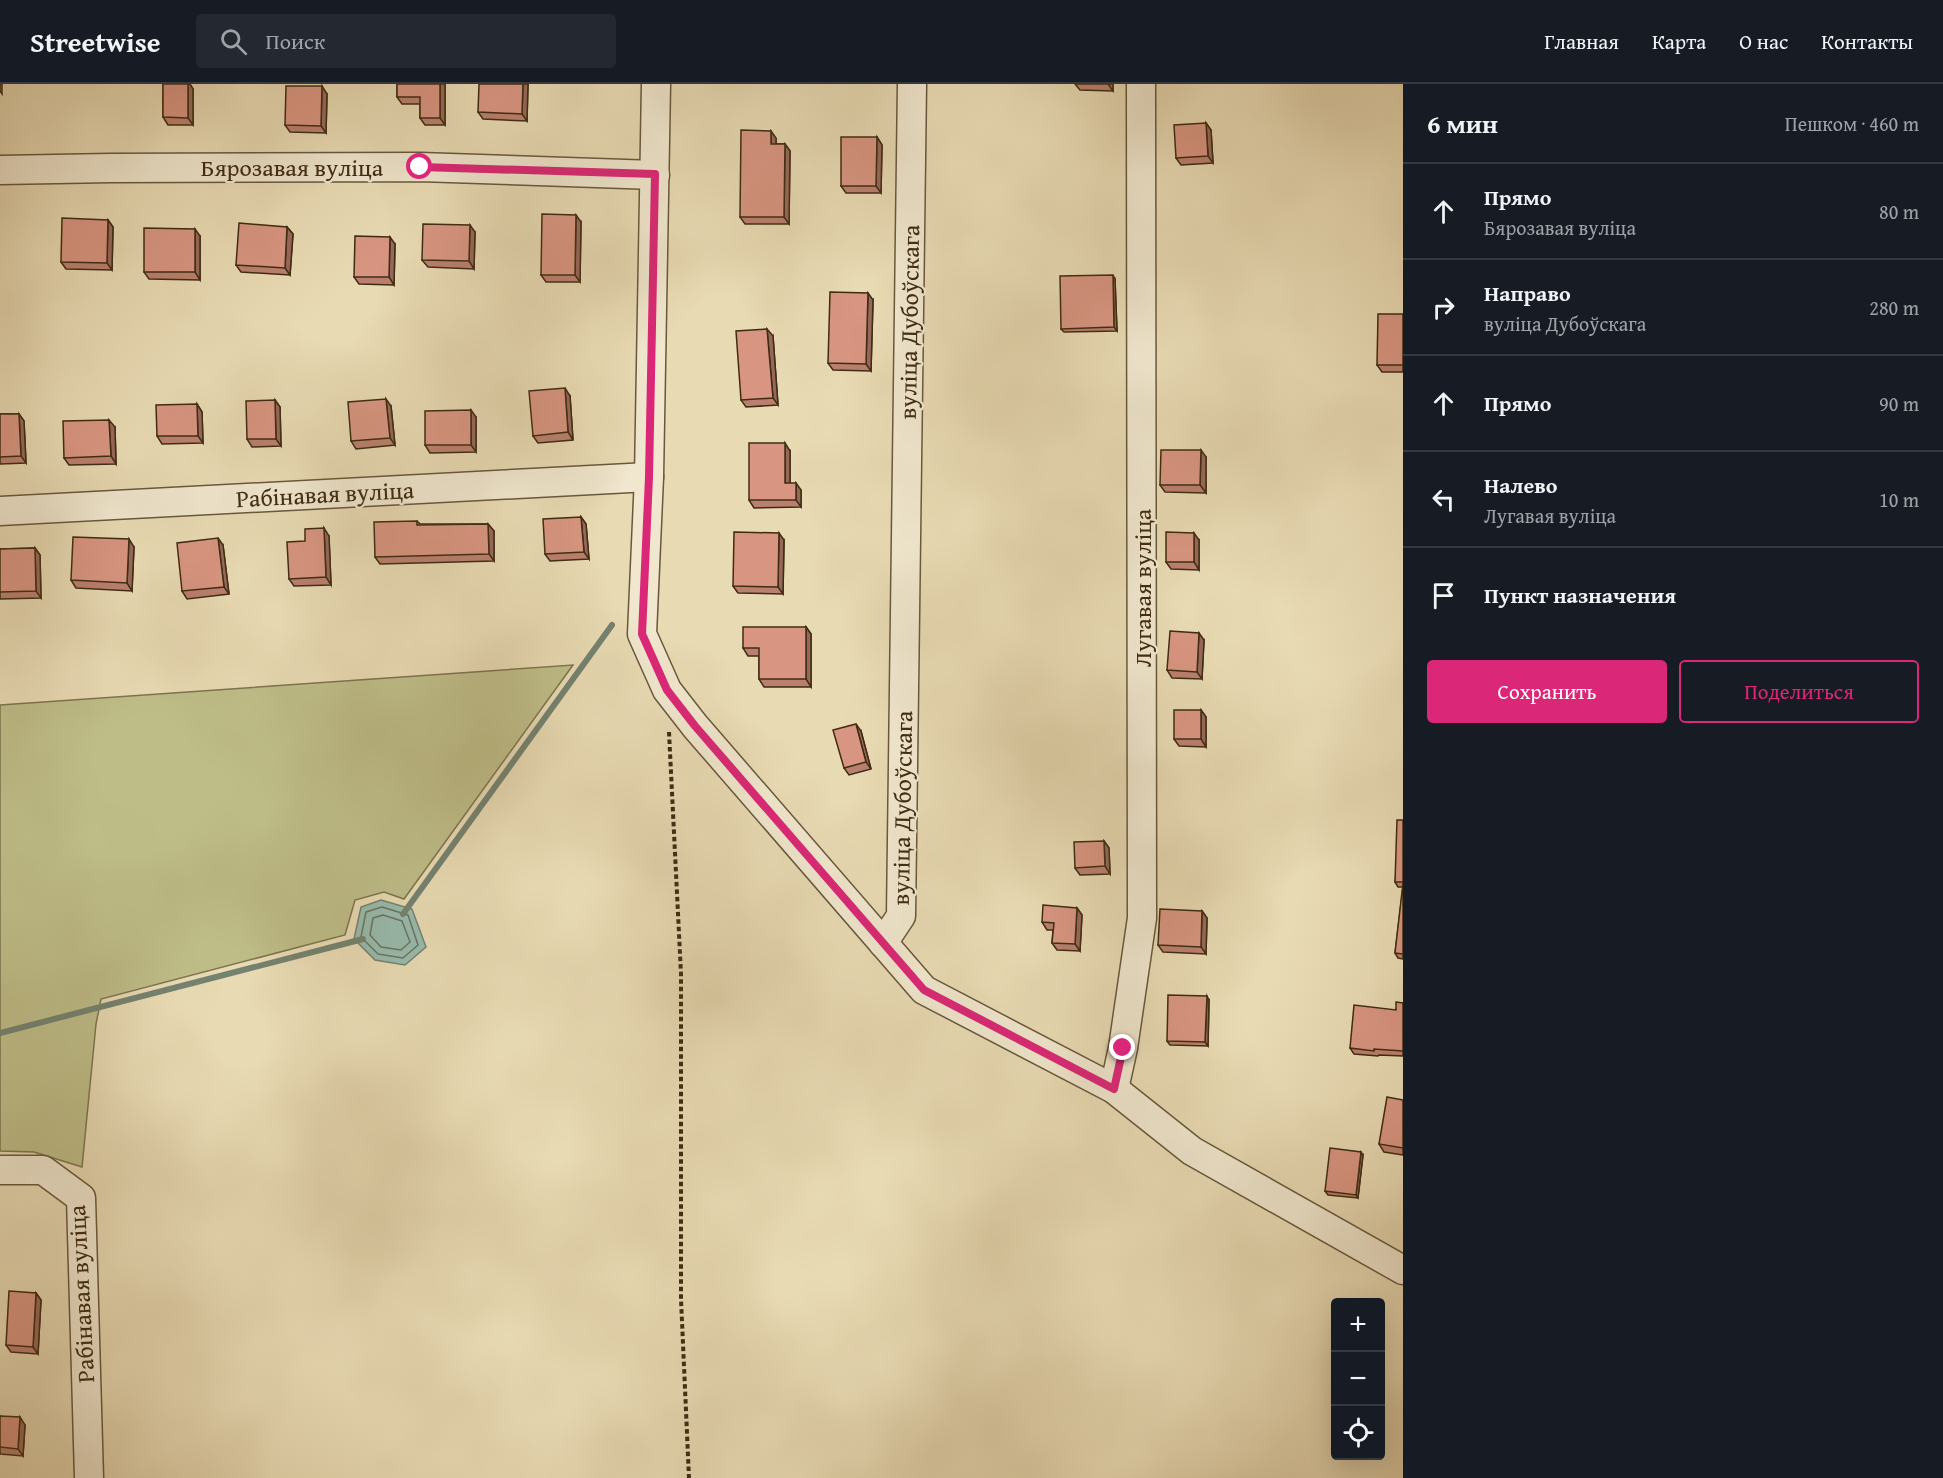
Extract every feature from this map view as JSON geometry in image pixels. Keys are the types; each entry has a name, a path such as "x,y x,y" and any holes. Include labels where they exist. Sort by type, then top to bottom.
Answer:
{"street":[{"name":"вуліца Дубоўскага","path":"656,84 649,477 642,634 667,690 695,726 883,943 901,916 912,84"},
{"name":"Лугавая вуліца","path":"1114,1089 1123,1048 1142,918 1141,84"},
{"name":"Бярозавая вуліца","path":"0,170 420,167 655,174"},
{"name":"Рабінавая вуліца","path":"0,511 649,477"},
{"path":"883,943 924,990 1114,1089 1192,1151 1403,1270"},
{"name":"Рабінавая вуліца","path":"0,1170 43,1170 81,1198 89,1478"}],"path":[{"path":"667,690 681,974 681,1299 689,1478"}],"shaded area":[{"path":"573,665 404,899 384,892 355,900 345,935 101,999 96,1024 82,1167 34,1152 0,1151 0,705"}],"water":[{"path":"381,900 412,909 426,947 405,965 375,960 354,939 361,907"}],"building":[{"path":"163,84 188,84 188,118 163,117"},
{"path":"397,84 440,84 440,118 420,118 420,97 397,97"},
{"path":"479,84 523,84 522,114 478,112"},
{"path":"286,86 322,86 321,126 285,125"},
{"path":"1206,123 1208,156 1176,158 1174,125"},
{"path":"741,130 771,131 771,144 785,144 784,217 740,217"},
{"path":"841,137 877,137 876,186 841,186"},
{"path":"542,214 576,215 575,275 541,275"},
{"path":"62,218 108,220 107,263 61,262"},
{"path":"239,223 287,227 285,268 236,265"},
{"path":"423,224 470,225 469,261 422,260"},
{"path":"144,228 195,229 195,272 144,272"},
{"path":"355,236 390,237 389,277 354,277"},
{"path":"1113,275 1114,327 1061,329 1060,276"},
{"path":"830,292 868,293 866,364 828,363"},
{"path":"1378,314 1403,314 1403,365 1377,365"},
{"path":"767,329 773,398 741,400 736,331"},
{"path":"565,388 568,432 533,436 529,391"},
{"path":"386,399 390,438 351,441 348,402"},
{"path":"275,400 276,439 247,439 246,401"},
{"path":"197,404 198,436 157,436 156,405"},
{"path":"471,410 471,445 425,445 425,411"},
{"path":"0,414 19,414 21,456 0,457"},
{"path":"109,420 111,456 64,458 63,421"},
{"path":"749,443 785,443 785,483 796,483 796,500 749,500"},
{"path":"1161,450 1201,450 1200,485 1160,485"},
{"path":"581,517 584,552 545,554 543,519"},
{"path":"417,521 417,525 488,524 489,554 375,557 374,522"},
{"path":"324,528 326,577 289,579 287,542 305,541 305,529"},
{"path":"734,532 779,533 778,587 733,586"},
{"path":"1166,532 1194,533 1194,562 1166,562"},
{"path":"73,537 129,539 127,583 71,580"},
{"path":"218,538 224,587 182,591 177,543"},
{"path":"35,548 36,591 0,592 0,549"},
{"path":"743,627 806,627 806,679 759,679 759,648 743,648"},
{"path":"1170,631 1199,633 1197,672 1167,670"},
{"path":"1174,710 1201,710 1201,739 1174,739"},
{"path":"856,724 866,762 844,768 833,730"},
{"path":"1397,820 1403,820 1403,882 1395,882"},
{"path":"1104,841 1105,866 1075,868 1074,842"},
{"path":"1403,883 1403,954 1395,953"},
{"path":"1043,905 1077,908 1075,944 1052,943 1054,923 1042,922"},
{"path":"1160,909 1202,911 1201,947 1158,945"},
{"path":"1168,995 1207,996 1205,1042 1167,1041"},
{"path":"1396,1002 1403,1003 1403,1051 1350,1048 1354,1005 1396,1010"},
{"path":"1387,1097 1403,1100 1403,1148 1379,1144"},
{"path":"1330,1148 1361,1152 1356,1195 1325,1191"},
{"path":"9,1291 36,1293 33,1347 6,1345"},
{"path":"0,1416 20,1417 18,1449 0,1447"}],"waterway":[{"path":"403,914 612,625"},
{"path":"0,1033 363,939"}],"route":[{"path":"420,167 655,174 649,477 642,634 667,690 695,726 924,990 1114,1089 1123,1048"}]}
